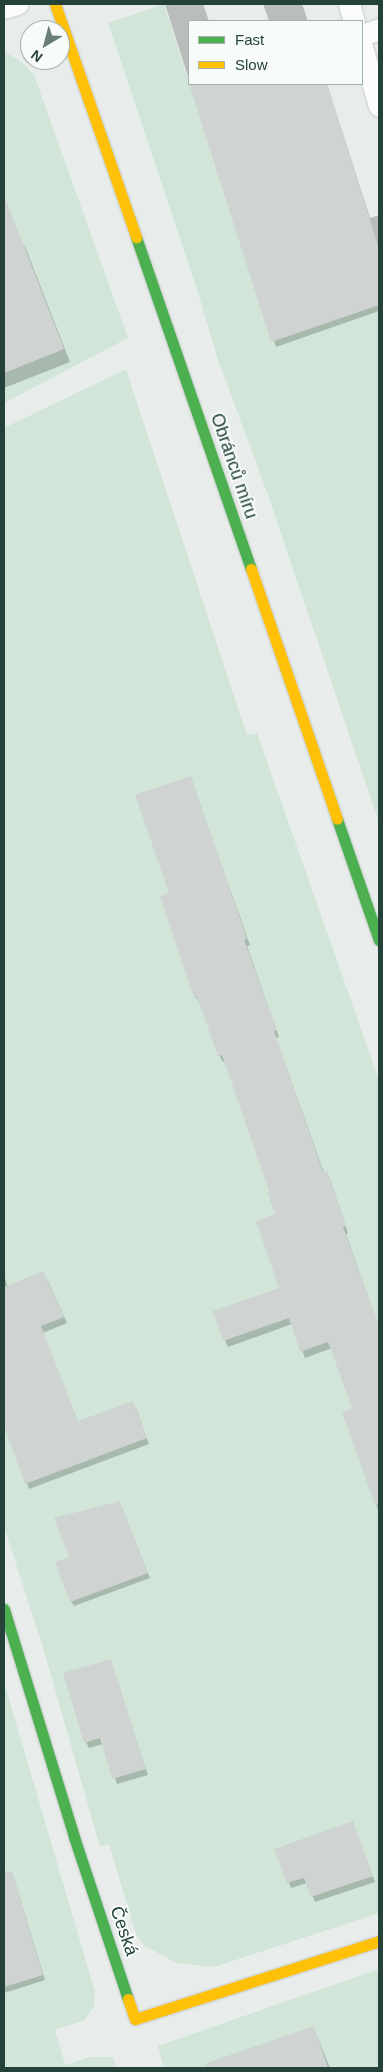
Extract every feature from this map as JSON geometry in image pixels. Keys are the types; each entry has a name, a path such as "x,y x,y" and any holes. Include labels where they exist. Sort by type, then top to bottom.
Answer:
{"main road":[{"name":"Obránců míru","path":"55,4 379,940"},
{"name":"Česká","path":"4,1609 74,1837 135,2019 379,1941"}],"lane":[{"path":"4,8 17,4"},
{"path":"349,4 354,20"},
{"path":"363,35 379,29"},
{"path":"363,50 379,106"}],"green space":[{"path":"164,4 188,85 190,85 271,342 379,305 379,823 268,495 218,360 196,286 108,23"},
{"path":"4,51 20,61 20,70 29,70 34,75 128,338 4,403 4,373 64,349 20,236 14,237 4,210"},
{"path":"126,369 247,735 257,733 379,1080 379,1913 214,1967 176,1963 144,1945 136,1934 109,1844 100,1847 42,1644 4,1527 4,428"},
{"path":"4,1682 95,1992 94,2006 85,2020 55,2030 65,2065 90,2057 113,2057 116,2068 4,2068"},
{"path":"379,1969 379,2068 164,2068 158,2046"}],"building":[{"path":"189,85 327,85 379,249 379,305 271,342"},
{"path":"4,200 6,200 64,349 4,373"},
{"path":"191,776 247,939 244,940 277,1030 274,1031 323,1172 327,1171 346,1226 343,1227 379,1325 379,1504 375,1505 342,1412 352,1408 328,1342 300,1352 289,1318 223,1341 213,1311 279,1288 256,1221 275,1214 267,1192 269,1191 222,1055 218,1056 197,997 194,998 160,896 169,893 135,795"},
{"path":"43,1271 64,1317 41,1326 78,1421 133,1401 147,1438 25,1484 4,1426 4,1287"},
{"path":"120,1501 148,1573 70,1602 55,1562 69,1557 54,1518"},
{"path":"111,1659 146,1769 112,1779 100,1738 84,1743 63,1673"},
{"path":"353,1821 373,1876 311,1897 304,1878 287,1883 274,1849"},
{"path":"12,1871 43,1975 4,1987 4,1872"},
{"path":"314,2026 328,2068 207,2068 207,2063"}],"traffic: fast":[{"path":"136,237 251,569"},
{"path":"337,819 379,940"},
{"path":"4,1609 74,1837 128,1999"}],"traffic: slow":[{"path":"55,4 136,237"},
{"path":"251,569 337,819"},
{"path":"128,1999 135,2019 379,1941"}]}
